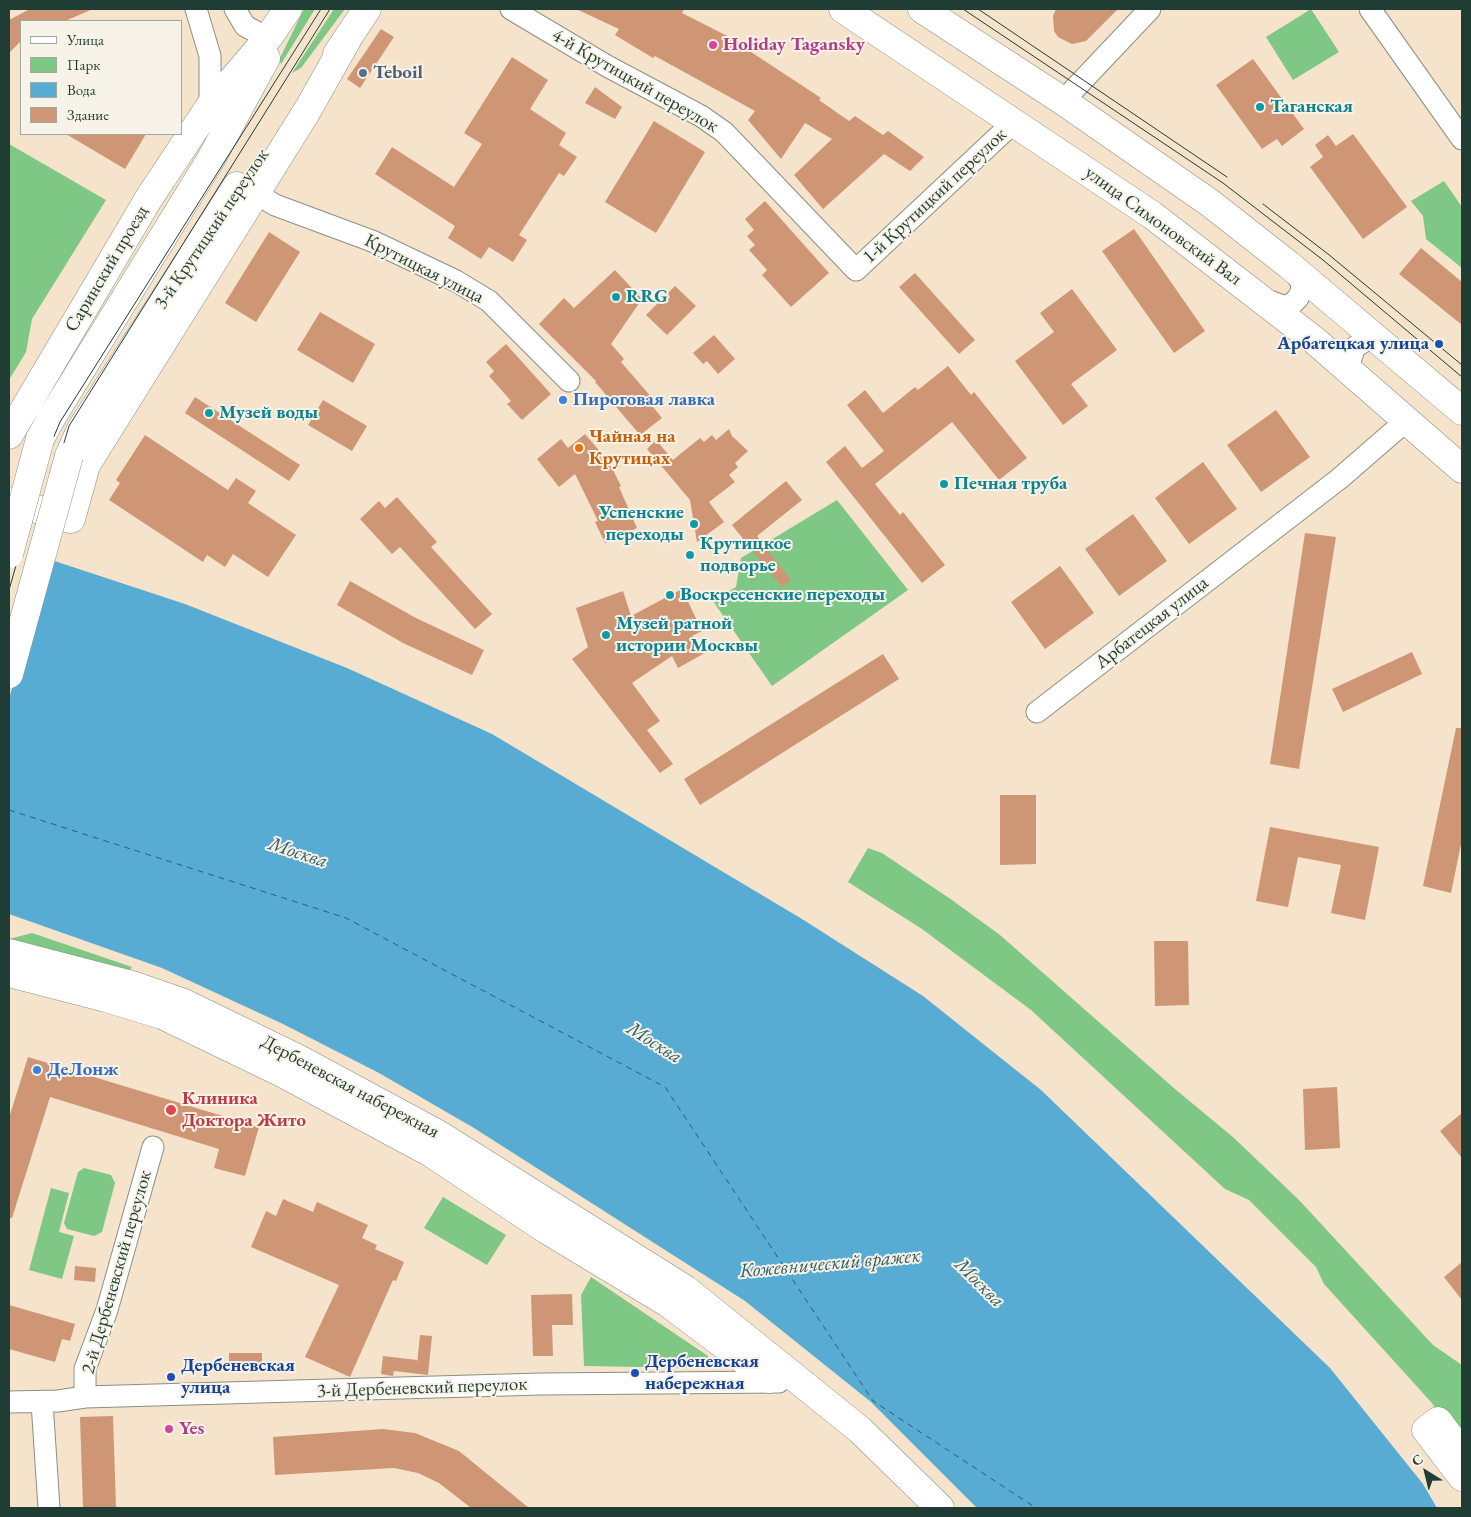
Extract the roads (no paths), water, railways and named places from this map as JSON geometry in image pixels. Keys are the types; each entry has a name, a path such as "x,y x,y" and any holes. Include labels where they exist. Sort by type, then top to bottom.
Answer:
{"main road":[{"name":"Саринский проезд","path":"9,435 149,198 210,106 268,38 288,9"},
{"name":"3-й Крутицкий переулок","path":"9,554 40,439 216,150 293,9"},
{"name":"3-й Крутицкий переулок","path":"9,674 69,456 81,429 347,40 366,9"},
{"name":"улица Симоновский Вал","path":"843,9 1152,215 1263,299 1358,378 1462,469"},
{"path":"922,9 1063,101 1210,203 1289,265 1462,410"},
{"path":"189,138 214,134 216,150"},
{"path":"74,513 86,464 249,184"},
{"path":"9,481 74,513"},
{"path":"9,501 74,513"},
{"name":"Дербеневская набережная","path":"9,953 132,985 184,1003 299,1059 438,1134 685,1289 860,1430 940,1508"},
{"name":"Дербеневская набережная","path":"9,974 106,998 162,1015 284,1074 430,1153 547,1230 668,1303 773,1382 852,1445 915,1508"},
{"path":"1462,1453 1432,1425 1462,1477"}],"street":[{"path":"196,9 210,56 210,106"},
{"path":"235,9 245,26 268,38"},
{"name":"4-й Крутицкий переулок","path":"512,9 607,66 701,116 724,132 856,270"},
{"path":"1063,101 1150,9"},
{"path":"1370,9 1462,139"},
{"name":"1-й Крутицкий переулок","path":"856,270 1014,122"},
{"name":"Крутицкая улица","path":"249,184 275,205 372,241 456,281 489,301 569,381"},
{"path":"1263,299 1283,306 1291,305 1298,298 1302,290 1301,282 1289,265"},
{"path":"1358,378 1352,369 1350,361 1355,347 1368,339 1377,339 1385,346"},
{"name":"Арбатецкая улица","path":"1037,712 1339,479 1407,420"},
{"name":"2-й Дербеневский переулок","path":"85,1397 85,1369 107,1310 153,1147"},
{"path":"688,1382 714,1374 719,1368 722,1352 710,1334"},
{"name":"3-й Дербеневский переулок","path":"9,1402 42,1402 85,1397 688,1382 802,1382"},
{"path":"42,1402 49,1508"}],"water":[{"path":"9,546 185,604 347,668 492,734 802,919 923,996 1041,1090 1330,1368 1423,1484 1437,1508 977,1508 871,1402 745,1301 474,1128 379,1073 283,1024 162,968 9,914"}],"tram line":[{"path":"9,590 50,446 60,422 321,9"},
{"path":"9,627 69,426 330,9"},
{"path":"963,9 1223,183 1323,260 1462,377"},
{"path":"978,9 1227,177"},
{"path":"1263,204 1328,254 1462,365"}],"place":[{"name":"Holiday Tagansky","path":"713,45"},
{"name":"Teboil","path":"363,73"},
{"name":"Таганская","path":"1260,107"},
{"name":"RRG","path":"616,297"},
{"name":"Арбатецкая улица","path":"1439,344"},
{"name":"Пироговая лавка","path":"563,400"},
{"name":"Музей воды","path":"209,413"},
{"name":"Чайная на Крутицах","path":"579,448"},
{"name":"Печная труба","path":"944,484"},
{"name":"Успенские переходы","path":"694,524"},
{"name":"Крутицкое подворье","path":"690,555"},
{"name":"Воскресенские переходы","path":"670,595"},
{"name":"Музей ратной истории Москвы","path":"606,635"},
{"name":"ДеЛонж","path":"37,1070"},
{"name":"Клиника Доктора Жито","path":"171,1110"},
{"name":"Дербеневская набережная","path":"635,1373"},
{"name":"Дербеневская улица","path":"171,1377"},
{"name":"Yes","path":"169,1429"}],"water label":[{"name":"Москва","path":"298,853"},
{"name":"Москва","path":"654,1043"},
{"name":"Кожевнический вражек","path":"830,1264"},
{"name":"Москва","path":"979,1283"}]}
